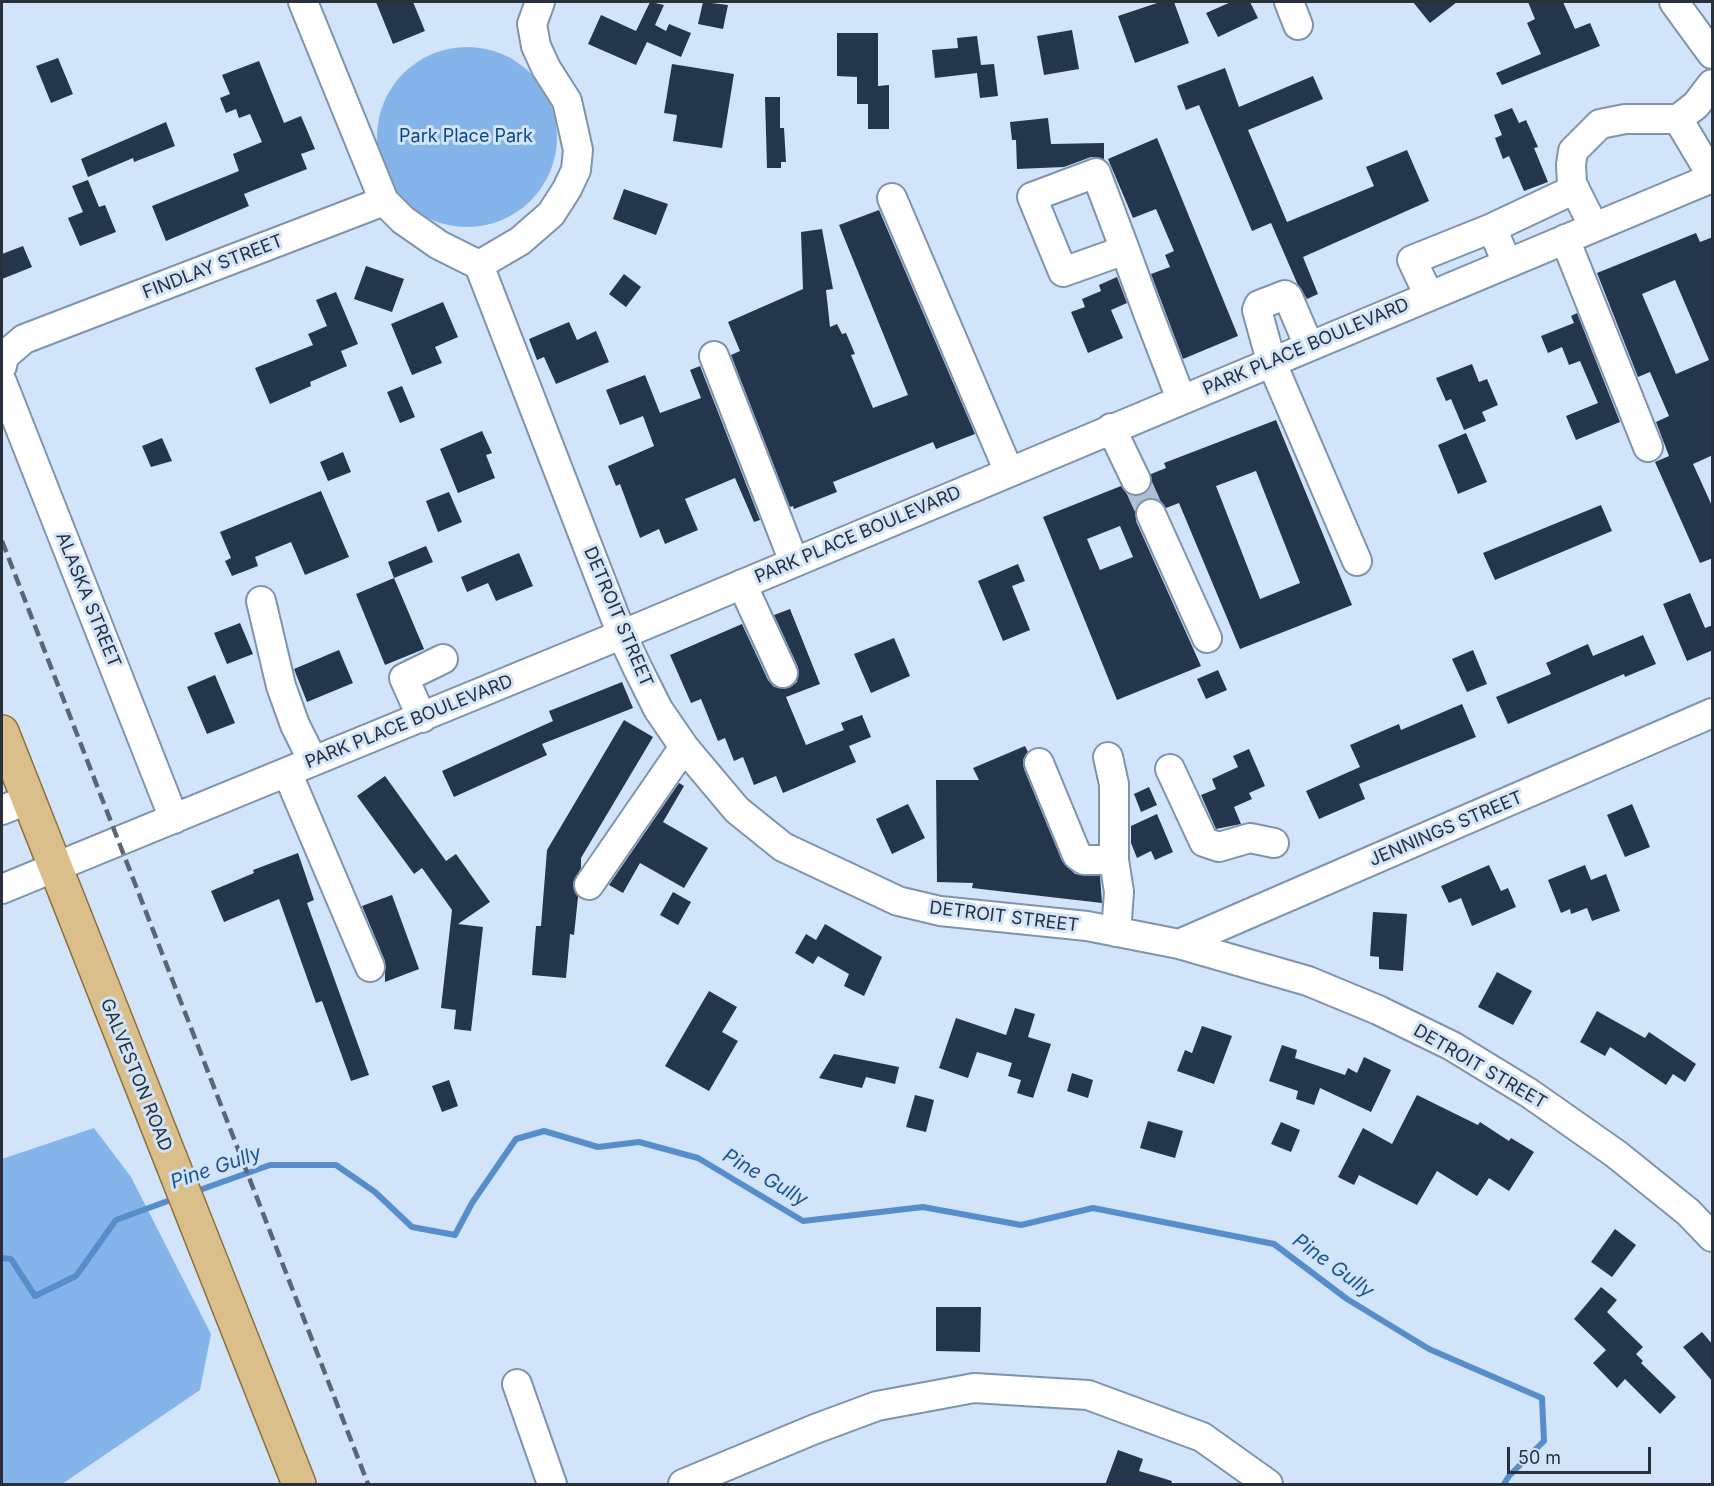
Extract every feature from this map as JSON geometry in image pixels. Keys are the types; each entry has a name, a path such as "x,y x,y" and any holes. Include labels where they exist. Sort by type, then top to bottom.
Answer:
{"main road":[{"name":"GALVESTON ROAD","path":"2,732 14,805 53,868 299,1485"}],"street":[{"path":"303,2 384,201 403,220 439,245 479,264 520,241 551,213 576,170 578,150 567,101 546,68 536,46 532,24 540,2"},
{"path":"1674,2 1713,54"},
{"path":"1594,227 1575,189 1571,165 1573,151 1600,124 1625,119 1677,119 1696,105 1713,84"},
{"path":"1677,119 1713,177"},
{"name":"PARK PLACE BOULEVARD","path":"2,890 622,635 1713,177"},
{"path":"1429,296 1412,260 1492,228 1575,189"},
{"path":"892,198 1009,472"},
{"name":"FINDLAY STREET","path":"2,366 4,356 24,339 384,201"},
{"path":"1492,228 1507,263"},
{"path":"1565,239 1648,447"},
{"path":"1125,250 1181,399"},
{"name":"DETROIT STREET","path":"479,264 622,635 658,709 684,747 737,810 783,847 898,901 940,911 1116,932 1179,944 1308,981 1378,1010 1452,1046 1529,1093 1616,1154 1688,1212 1713,1237"},
{"path":"1309,346 1288,297 1285,295 1259,305 1257,310 1270,362 1357,561"},
{"path":"714,356 794,562"},
{"name":"ALASKA STREET","path":"2,382 174,819"},
{"path":"1112,428 1136,480"},
{"path":"1150,514 1207,638"},
{"path":"742,584 783,673"},
{"path":"261,602 281,686 295,725 313,761"},
{"path":"422,718 404,678 443,659"},
{"name":"JENNINGS STREET","path":"1179,944 1713,713"},
{"path":"589,885 684,747"},
{"path":"1108,757 1114,784 1114,860 1119,892 1116,932"},
{"path":"1039,763 1077,855 1084,860 1114,860"},
{"path":"1170,769 1204,842 1219,847 1250,838 1274,843"},
{"path":"287,772 370,967"},
{"path":"517,1384 552,1485"},
{"path":"683,1485 815,1429 877,1407 974,1388 1088,1395 1202,1437 1268,1485"}],"green space":[{"name":"Park Place Park","path":"467,47 485,48 502,53 531,73 551,102 556,119 556,155 551,172 531,201 502,221 485,226 467,227 449,226 432,221 403,201 383,172 378,155 377,137 378,119 383,102 403,73 432,53 449,48"},
{"path":"94,1128 131,1177 211,1334 200,1390 62,1484 2,1484 2,1159"}],"building":[{"path":"376,2 413,2 425,31 393,44"},
{"path":"650,2 664,5 655,25 666,31 669,24 691,33 681,57 647,42 636,65 588,44 601,15 636,31"},
{"path":"703,2 728,5 723,29 698,24"},
{"path":"1160,2 1174,2 1189,43 1135,63 1118,16"},
{"path":"1231,2 1250,2 1258,18 1218,37 1206,13"},
{"path":"1413,2 1457,2 1430,23"},
{"path":"1528,2 1563,2 1575,29 1590,23 1600,46 1502,85 1496,73 1541,54 1527,23 1535,19"},
{"path":"1072,30 1079,69 1044,75 1037,36"},
{"path":"837,33 878,33 878,86 889,85 889,129 868,129 868,104 857,104 857,77 837,76"},
{"path":"977,36 981,65 994,64 998,96 980,98 977,73 935,78 932,50 958,48 957,38"},
{"path":"58,58 73,94 51,103 36,66"},
{"path":"259,61 284,123 301,116 315,149 301,154 307,169 244,194 249,206 166,241 152,206 239,171 233,154 262,142 250,114 239,118 236,109 226,113 220,98 230,94 222,75"},
{"path":"672,64 734,74 722,148 673,141 677,115 664,113"},
{"path":"1225,68 1239,107 1313,76 1323,99 1248,130 1287,222 1374,186 1366,167 1407,150 1429,201 1303,257 1318,294 1307,299 1297,283 1271,223 1252,231 1199,105 1186,110 1177,86"},
{"path":"765,97 780,97 780,128 784,128 786,162 781,162 781,168 767,168"},
{"path":"1512,108 1519,123 1526,120 1538,147 1534,148 1548,182 1524,191 1509,156 1503,159 1495,138 1502,135 1494,115"},
{"path":"1048,118 1051,144 1104,143 1104,159 1091,157 1064,167 1017,169 1016,140 1012,140 1010,122"},
{"path":"166,122 175,146 134,162 133,158 88,177 81,159"},
{"path":"1157,138 1238,336 1183,359 1151,274 1170,267 1165,255 1174,251 1156,209 1133,218 1108,159"},
{"path":"88,180 99,207 105,205 116,232 80,246 68,218 83,212 72,186"},
{"path":"624,189 668,204 656,235 613,219"},
{"path":"879,210 975,434 936,449 933,442 833,482 837,492 794,509 793,506 790,507 731,355 740,351 728,322 803,289 801,232 822,229 833,289 826,290 830,327 837,324 842,334 846,333 855,354 851,355 873,408 908,395 839,225"},
{"path":"1696,233 1700,242 1713,237 1713,455 1693,464 1713,508 1713,558 1700,563 1655,462 1669,456 1656,422 1669,416 1650,372 1638,377 1597,273","holes":["1675,280 1709,360 1676,374 1642,294"]},
{"path":"23,246 32,267 2,279 2,254"},
{"path":"366,266 404,279 392,312 354,299"},
{"path":"624,274 641,287 626,307 609,294"},
{"path":"1117,277 1127,303 1111,310 1123,338 1088,353 1071,312 1085,307 1082,299 1101,291 1099,285"},
{"path":"336,292 358,344 341,351 347,366 310,382 311,386 270,404 255,368 313,345 308,334 327,326 316,300"},
{"path":"443,302 458,337 435,347 442,363 412,375 391,324"},
{"path":"1577,313 1620,422 1576,440 1566,416 1598,403 1580,361 1569,365 1562,347 1548,353 1541,336 1574,323 1571,316"},
{"path":"569,322 577,340 596,331 609,362 556,384 544,357 537,360 529,339"},
{"path":"1472,364 1479,382 1487,379 1498,405 1482,412 1486,421 1464,430 1451,399 1446,401 1436,378"},
{"path":"700,366 760,520 754,522 735,478 685,499 698,530 665,544 659,529 640,538 620,484 616,486 608,466 654,446 643,416 620,425 606,390 645,375 660,413 701,398 690,370"},
{"path":"402,386 415,417 400,423 387,392"},
{"path":"1276,420 1352,605 1240,649 1179,503 1166,508 1160,500 1145,499 1137,505 1136,521 1201,666 1117,700 1043,517 1121,486 1127,494 1143,495 1150,489 1151,474 1166,468 1164,463","holes":["1256,471 1300,583 1260,599 1216,486","1120,526 1133,557 1100,570 1087,539"]},
{"path":"482,431 492,453 486,455 495,478 458,493 440,449"},
{"path":"1466,433 1487,482 1458,494 1438,445"},
{"path":"162,438 172,461 151,467 142,446"},
{"path":"343,452 351,472 328,481 320,462"},
{"path":"321,491 349,557 305,575 291,542 255,557 258,566 232,576 225,561 231,558 220,532"},
{"path":"449,492 462,522 438,532 426,501"},
{"path":"1601,505 1612,531 1495,580 1483,553"},
{"path":"426,546 433,562 394,578 388,562"},
{"path":"519,553 533,586 496,601 488,583 467,592 461,577"},
{"path":"1018,564 1025,581 1012,586 1030,630 1003,641 978,581"},
{"path":"394,578 424,649 385,665 356,594"},
{"path":"1690,593 1705,628 1713,625 1713,650 1687,661 1663,604"},
{"path":"790,609 820,684 786,697 806,745 844,730 841,723 862,715 871,737 849,746 856,762 783,793 776,776 754,785 743,757 734,761 725,738 718,741 701,699 691,703 670,655 742,624 768,680 774,687 789,688 797,682 798,667 774,615"},
{"path":"240,623 253,654 227,664 214,633"},
{"path":"1643,635 1656,664 1625,677 1624,674 1508,724 1496,697 1551,674 1546,663 1588,644 1593,656"},
{"path":"894,638 910,676 871,693 854,654"},
{"path":"339,650 353,683 307,702 294,669"},
{"path":"1473,650 1487,684 1467,692 1452,659"},
{"path":"1218,670 1227,690 1206,699 1197,679"},
{"path":"215,675 235,723 207,734 187,687"},
{"path":"622,682 633,708 542,744 547,755 454,797 442,771 553,721 549,711"},
{"path":"1462,704 1476,737 1359,784 1365,799 1319,819 1306,791 1360,767 1350,745 1399,724 1401,730"},
{"path":"624,720 653,737 581,858 581,868 573,883 578,897 574,935 570,934 566,978 532,975 536,926 541,926 547,850"},
{"path":"1025,746 1028,752 1023,760 1024,769 1062,861 1075,874 1100,876 1102,903 972,888 973,883 937,882 936,780 979,780 973,768"},
{"path":"1249,749 1265,786 1249,793 1252,799 1234,807 1241,824 1216,829 1201,795 1216,789 1212,779 1238,767 1233,756"},
{"path":"385,776 446,861 456,854 490,902 458,924 483,927 471,1031 454,1029 456,1010 441,1008 452,910 422,868 414,874 357,796"},
{"path":"679,783 684,786 663,822 708,848 684,888 640,863 623,893 609,885"},
{"path":"1149,787 1157,805 1141,812 1134,794"},
{"path":"908,804 925,838 892,854 876,819"},
{"path":"1632,804 1650,847 1625,857 1607,815"},
{"path":"1157,814 1173,852 1155,860 1151,851 1137,858 1131,843 1131,826"},
{"path":"298,853 314,900 307,903 369,1075 351,1081 322,1001 316,1003 279,899 224,922 211,891 254,873 253,870"},
{"path":"1489,865 1501,891 1508,888 1516,907 1472,926 1461,898 1449,903 1441,886"},
{"path":"1585,865 1591,880 1606,874 1620,911 1592,921 1587,908 1571,914 1570,909 1561,913 1548,880"},
{"path":"673,892 691,902 678,925 660,915"},
{"path":"392,895 419,969 385,982 385,961 362,906"},
{"path":"1373,912 1407,914 1403,971 1379,969 1379,957 1370,956"},
{"path":"825,924 882,957 864,996 844,986 849,974 818,956 813,964 795,953 806,934 816,940"},
{"path":"1497,972 1532,991 1513,1025 1478,1007"},
{"path":"709,991 737,1007 722,1032 738,1041 709,1091 665,1066"},
{"path":"1015,1008 1035,1014 1028,1037 1051,1044 1033,1098 1017,1093 1021,1080 1008,1076 1012,1063 977,1052 968,1078 939,1068 956,1018 1006,1035"},
{"path":"1597,1011 1645,1038 1649,1032 1696,1064 1685,1082 1673,1074 1666,1085 1610,1047 1605,1056 1580,1042"},
{"path":"1202,1026 1232,1036 1214,1084 1177,1071 1185,1050 1192,1053"},
{"path":"1282,1045 1297,1050 1295,1058 1345,1075 1348,1068 1357,1073 1364,1057 1391,1070 1371,1112 1320,1088 1314,1105 1296,1099 1298,1091 1269,1081"},
{"path":"834,1054 899,1067 895,1084 866,1077 862,1088 819,1078"},
{"path":"1072,1073 1093,1080 1088,1098 1067,1091"},
{"path":"449,1080 458,1106 442,1112 432,1086"},
{"path":"915,1095 934,1100 926,1132 906,1127"},
{"path":"1417,1095 1478,1125 1480,1122 1509,1141 1511,1138 1534,1152 1509,1191 1489,1178 1477,1196 1437,1171 1417,1205 1359,1175 1354,1185 1338,1177 1363,1128 1392,1144"},
{"path":"1148,1121 1183,1131 1175,1158 1140,1148"},
{"path":"1281,1122 1300,1130 1291,1152 1271,1144"},
{"path":"1615,1229 1636,1245 1612,1277 1591,1262"},
{"path":"1601,1287 1617,1300 1607,1312 1643,1347 1636,1354 1643,1361 1641,1363 1676,1397 1660,1414 1625,1379 1617,1388 1593,1363 1606,1350 1574,1319"},
{"path":"936,1307 981,1307 980,1352 936,1351"},
{"path":"1702,1332 1713,1345 1713,1382 1683,1347"},
{"path":"1118,1450 1143,1459 1139,1471 1172,1481 1171,1485 1105,1485"}],"waterway":[{"name":"Pine Gully","path":"194,1192 270,1165 336,1165 375,1192 412,1227 455,1235 472,1203 516,1139 544,1131 598,1147 639,1142 698,1158 803,1221 923,1207 1021,1225 1093,1208 1274,1244 1347,1299 1429,1349 1542,1398 1544,1441 1504,1484"},
{"name":"Pine Gully","path":"2,1258 11,1259 35,1296 76,1276 116,1220 176,1198"}],"tunnel":[{"path":"1136,480 1151,514"}],"railway":[{"path":"2,541 368,1484"}]}
